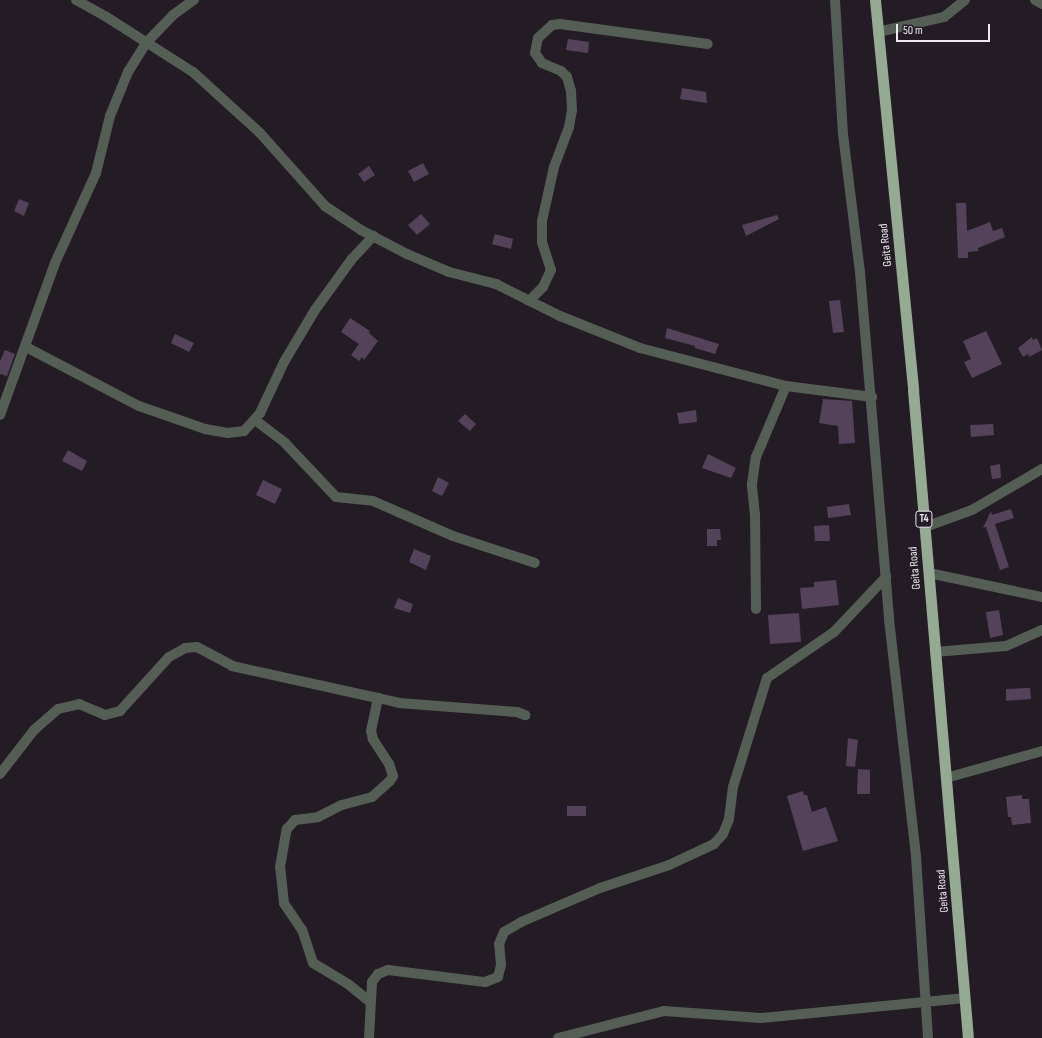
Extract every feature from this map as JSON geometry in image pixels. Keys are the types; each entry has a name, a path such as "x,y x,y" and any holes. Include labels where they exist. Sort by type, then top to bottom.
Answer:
{"highway":[{"name":"Geita Road","path":"875,0 925,527 968,1038"}],"street":[{"path":"76,0 106,16 203,81 260,132 325,206 373,236 449,272 496,284 529,302 640,348 786,386 872,397"},
{"path":"0,415 26,347 55,263 96,173 117,97 128,72 146,43 173,15 194,0"},
{"path":"835,0 843,134 872,397 886,577 916,857 924,1002 928,1038"},
{"path":"878,32 944,17 965,0"},
{"path":"1035,0 1042,4"},
{"path":"529,302 543,287 551,270 542,242 542,221 554,167 569,127 572,110 571,91 567,77 562,71 542,63 535,52 538,38 552,25 560,24 708,44"},
{"path":"26,347 139,406 179,421 204,428 236,433 244,431 255,420 296,340 314,310 351,260 373,236"},
{"path":"756,609 755,515 752,484 756,457 786,386"},
{"path":"255,420 281,439 314,471 336,497 373,501 453,536 535,563"},
{"path":"925,527 972,510 1042,469"},
{"path":"929,573 1042,597"},
{"path":"369,1038 369,1001 372,982 378,974 388,970 485,982 498,977 501,965 499,944 504,932 521,922 600,888 669,865 714,844 723,834 729,819 733,787 767,678 834,632 886,577"},
{"path":"935,652 1006,646 1042,630"},
{"path":"0,774 34,730 58,709 79,704 105,715 120,711 169,657 185,648 197,647 219,661 251,671 378,698 400,702 517,712 525,715"},
{"path":"369,1001 348,984 313,963 302,930 284,902 280,867 287,829 295,820 318,817 342,805 372,797 390,781 393,776 389,764 373,739 371,731 378,698"},
{"path":"946,778 1042,751"},
{"path":"558,1038 664,1011 761,1018 965,998"}],"building":[{"path":"568,39 589,42 588,53 566,50"},
{"path":"682,88 706,92 707,103 680,99"},
{"path":"423,163 429,174 414,182 408,171"},
{"path":"369,166 375,175 364,182 358,174"},
{"path":"19,199 29,203 24,216 14,211"},
{"path":"956,203 966,203 967,231 990,222 993,231 1002,228 1005,237 978,248 978,251 968,252 968,258 958,258"},
{"path":"421,214 430,224 417,235 408,225"},
{"path":"777,215 779,219 746,236 742,225"},
{"path":"495,234 513,239 511,249 492,244"},
{"path":"840,300 844,332 833,333 829,301"},
{"path":"350,318 370,331 369,333 378,341 364,360 362,357 359,361 351,355 359,344 341,332"},
{"path":"667,328 719,344 715,354 695,348 695,346 665,338"},
{"path":"986,331 1002,364 972,378 964,362 971,359 963,341"},
{"path":"175,334 194,343 189,352 171,343"},
{"path":"1032,337 1033,340 1037,338 1042,350 1029,357 1028,354 1023,357 1018,348"},
{"path":"5,350 15,354 7,376 0,374 0,361"},
{"path":"823,399 852,401 855,443 839,444 838,426 819,423"},
{"path":"696,410 697,422 679,424 677,413"},
{"path":"465,414 476,424 470,431 458,421"},
{"path":"993,424 994,435 971,437 970,425"},
{"path":"68,450 87,461 82,471 62,461"},
{"path":"708,454 736,468 731,478 702,468"},
{"path":"1000,464 1001,478 992,479 990,466"},
{"path":"438,477 449,483 442,496 432,491"},
{"path":"263,480 282,489 275,504 256,495"},
{"path":"849,504 851,515 828,518 827,507"},
{"path":"1011,509 1014,518 995,524 1009,567 1000,570 986,527 983,528 991,511 992,515"},
{"path":"829,525 830,541 815,541 814,526"},
{"path":"707,529 720,529 721,540 717,540 717,546 707,546"},
{"path":"414,549 431,556 426,570 409,562"},
{"path":"836,580 839,605 802,609 800,588 814,587 814,582"},
{"path":"398,598 413,604 410,613 394,608"},
{"path":"999,610 1003,635 990,638 986,612"},
{"path":"799,613 801,642 770,644 768,615"},
{"path":"1030,688 1031,699 1006,701 1006,689"},
{"path":"848,738 858,740 855,767 846,766"},
{"path":"858,769 870,770 870,794 857,794"},
{"path":"803,791 804,795 807,795 812,812 826,807 838,841 803,851 787,796"},
{"path":"1022,795 1022,799 1029,799 1031,823 1012,825 1011,817 1008,817 1006,797"},
{"path":"567,806 586,806 586,816 567,816"}]}
